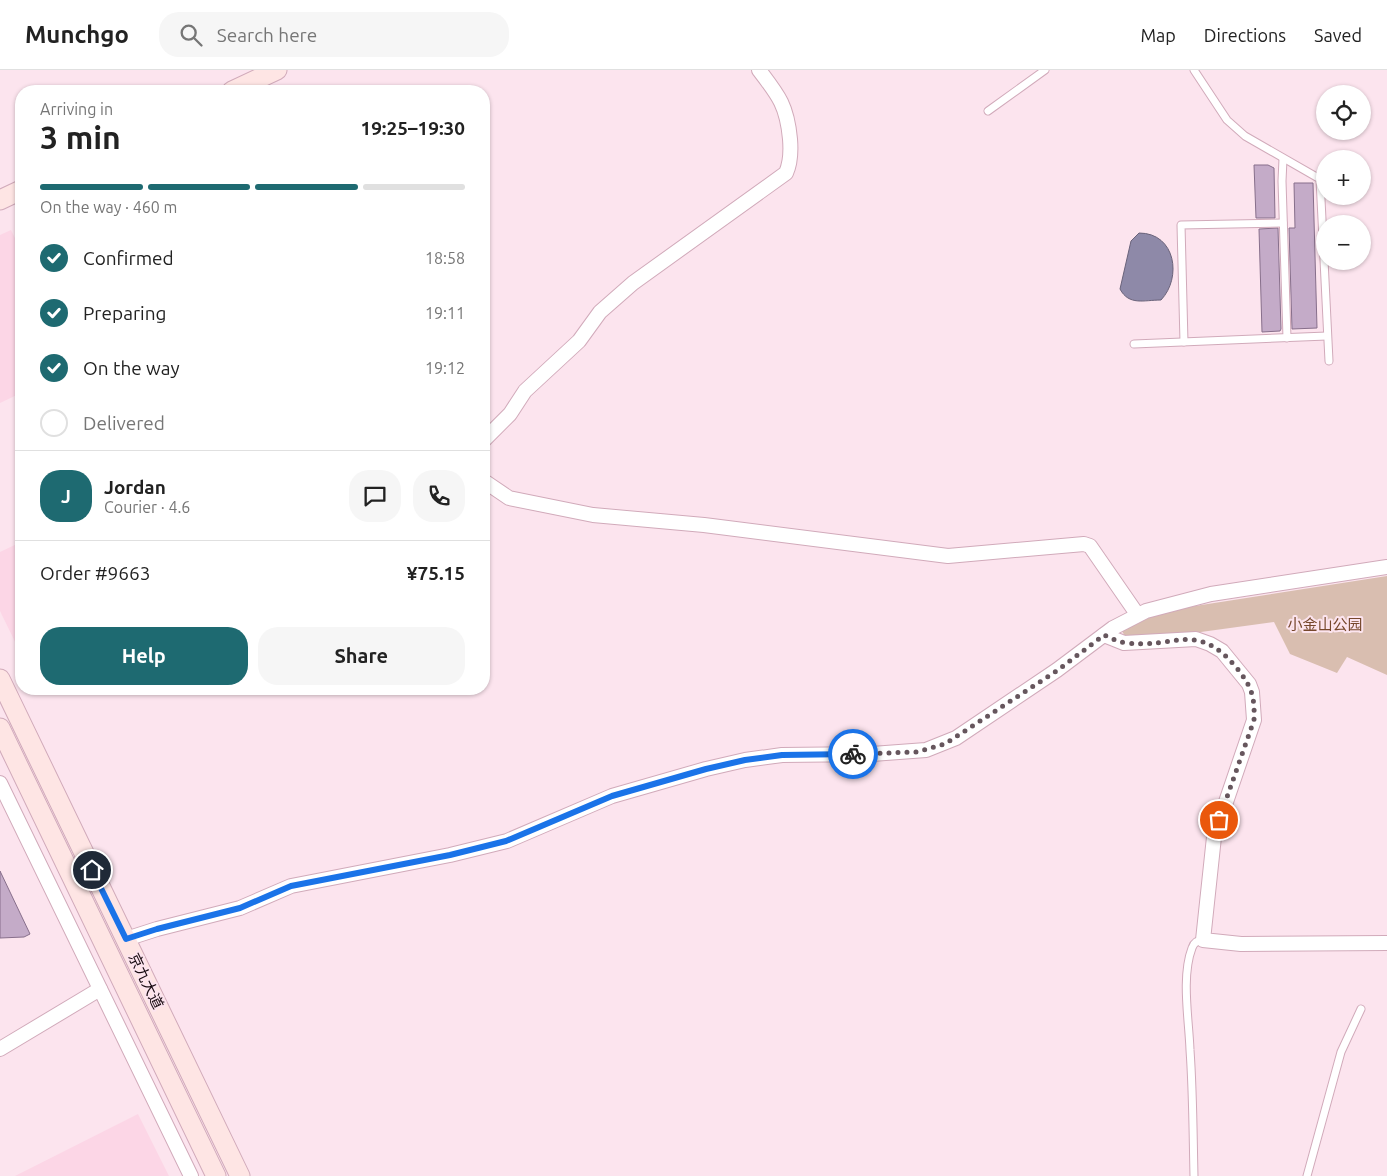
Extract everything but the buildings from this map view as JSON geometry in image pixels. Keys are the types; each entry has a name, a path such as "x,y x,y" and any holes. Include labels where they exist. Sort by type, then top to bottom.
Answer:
{"street":[{"path":"245,85 277,70"},
{"path":"490,434 510,414 525,391 580,341 600,312 633,284 717,221 786,174 791,156 787,116 772,86 759,70"},
{"path":"0,200 15,193"},
{"path":"490,485 509,498 593,515 704,525 948,556 1084,544 1090,546 1137,614"},
{"path":"126,939 157,929 240,908 291,886 450,855 506,841 612,796 706,769 745,760 782,755 872,754 926,750 956,738 1058,670 1104,635 1137,614 1160,606 1211,594 1387,567"},
{"path":"1104,635 1124,643 1196,639 1210,644 1222,651 1249,684 1252,692 1254,720 1214,837 1204,940 1241,944 1387,943"},
{"name":"京九大道","path":"0,679 240,1176"},
{"name":"京九大道","path":"2,739 216,1176"},
{"path":"0,783 191,1176"},
{"path":"0,1049 100,989"}],"lane":[{"path":"988,111 1045,70"},
{"path":"1194,70 1227,120 1245,136 1320,179 1329,361"},
{"path":"1283,158 1287,338"},
{"path":"1184,342 1182,225 1283,223"},
{"path":"1134,344 1327,336"},
{"path":"1194,1176 1190,1048 1187,1021 1187,974 1192,947 1196,942 1204,940"},
{"path":"1307,1176 1341,1052 1361,1009"}],"shaded area":[{"path":"11,230 15,238 15,396 0,403 0,235"},
{"path":"1139,233 1151,235 1161,240 1168,248 1172,258 1172,280 1168,291 1161,300 1132,300 1120,289 1131,241"},
{"path":"15,545 15,642 0,611 0,552"},
{"path":"138,1114 169,1176 15,1176"}],"green space":[{"name":"小金山公园","path":"1387,576 1387,675 1347,657 1337,673 1290,654 1274,622 1128,642 1122,631 1163,611"}],"way so far":[{"path":"853,754 917,752 945,744 1058,670 1104,635 1124,643 1139,644 1196,639 1222,651 1249,684 1254,706 1254,720 1219,820"}],"route":[{"path":"92,870 126,939 157,929 240,908 291,886 450,855 506,841 530,832 589,804 706,769 745,760 782,755 853,754"}]}
